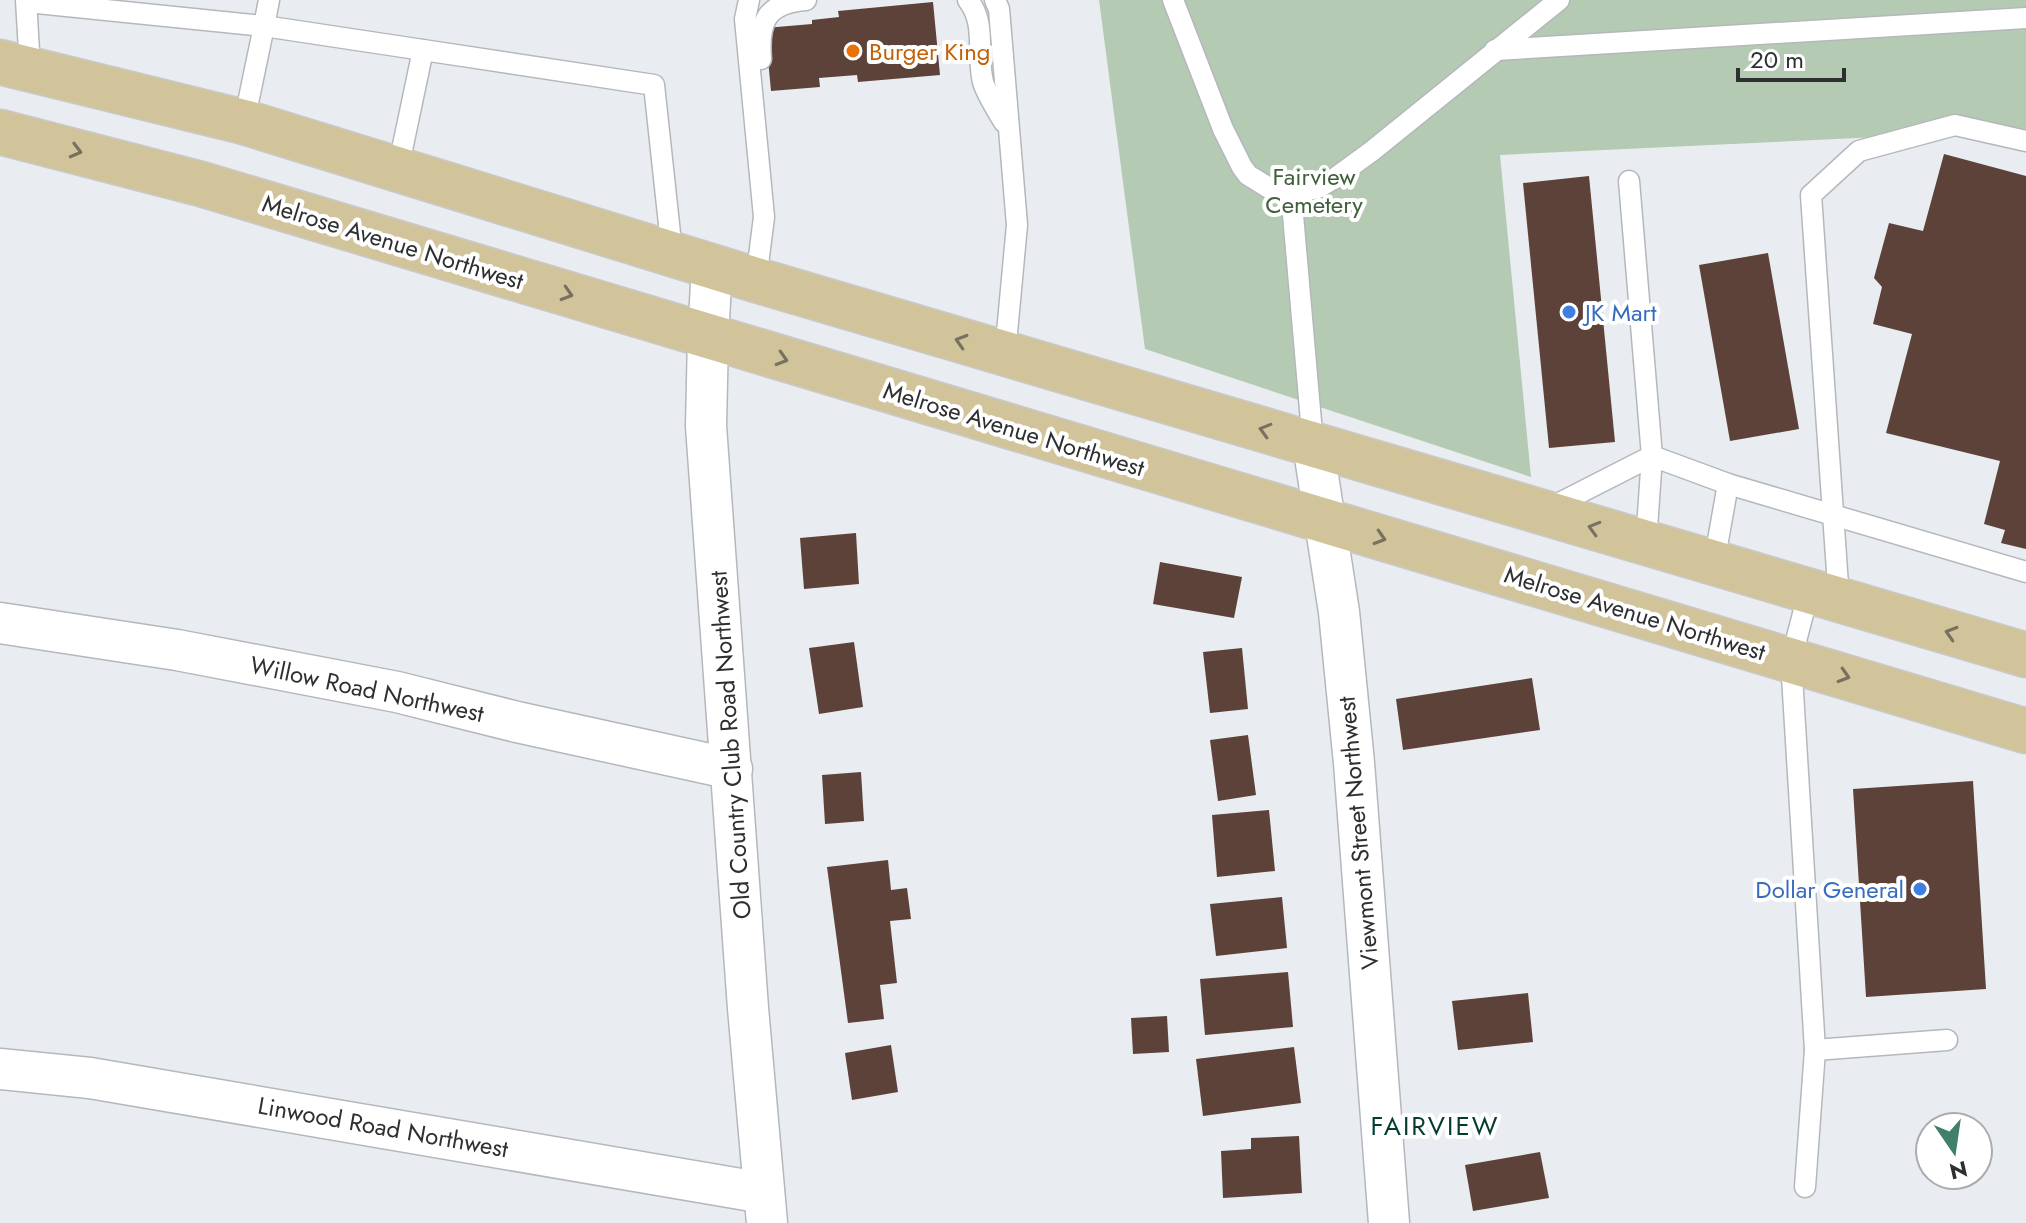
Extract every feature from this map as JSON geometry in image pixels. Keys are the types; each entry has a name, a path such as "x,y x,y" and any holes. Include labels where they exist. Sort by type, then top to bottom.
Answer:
{"main road":[{"path":"15,65 244,122 672,252 712,267 2026,655"},
{"name":"Melrose Avenue Northwest","path":"0,132 201,184 2026,731"}],"street":[{"name":"Old Country Club Road Northwest","path":"712,267 706,426 766,1208"},
{"name":"Viewmont Street Northwest","path":"1313,444 1339,612 1354,763 1389,1223"},
{"name":"Willow Road Northwest","path":"0,623 177,650 397,692 732,769"},
{"name":"Linwood Road Northwest","path":"0,1069 106,1080 766,1208"}],"lane":[{"path":"244,122 269,0"},
{"path":"749,0 745,19 764,217 756,280"},
{"path":"755,127 765,97 759,39 762,24 780,6 806,0"},
{"path":"968,0 975,9 980,30 983,82 1010,133"},
{"path":"995,0 999,9 1017,225 1005,354"},
{"path":"1173,0 1223,129 1242,167 1248,175 1269,188 1291,192 1318,188 1335,178 1559,0"},
{"path":"15,65 26,1 264,26 654,85 672,252"},
{"path":"1495,50 2026,18"},
{"path":"398,169 423,50"},
{"path":"1805,1187 1815,1050 1791,660 1824,596 1835,516 1811,195 1859,151 1955,125 2026,141"},
{"path":"1629,181 1652,456 1646,543"},
{"path":"1291,192 1313,444"},
{"path":"1541,513 1652,456 1728,484 2026,572"},
{"path":"1714,563 1728,484"},
{"path":"1815,1050 1947,1040"}],"green space":[{"name":"Fairview Cemetery","path":"1099,0 2026,0 2026,130 1500,155 1531,477 1145,349"}],"building":[{"name":"Burger King","path":"933,2 940,75 858,82 857,75 819,78 820,87 771,91 765,28 812,24 812,20 839,17 838,11"},
{"path":"1944,154 2026,176 2026,549 2001,543 2005,530 1984,524 2000,461 1886,433 1912,334 1873,324 1882,287 1874,278 1889,223 1923,231"},
{"name":"JK Mart","path":"1589,176 1615,442 1549,448 1523,183"},
{"path":"1768,253 1799,429 1730,441 1699,265"},
{"path":"856,533 859,584 804,589 800,538"},
{"path":"1160,562 1242,577 1234,618 1153,604"},
{"path":"854,642 863,707 819,714 809,648"},
{"path":"1242,648 1248,709 1210,713 1203,652"},
{"path":"1532,678 1540,730 1403,750 1396,699"},
{"path":"1248,735 1256,795 1218,801 1210,740"},
{"path":"861,772 864,821 825,824 822,775"},
{"name":"Dollar General","path":"1973,781 1986,989 1866,997 1853,789"},
{"path":"1269,810 1275,871 1217,877 1212,815"},
{"path":"888,860 891,890 907,888 911,919 890,921 897,983 880,985 884,1019 848,1023 827,867"},
{"path":"1282,897 1287,948 1216,956 1210,904"},
{"path":"1288,972 1293,1027 1205,1035 1200,979"},
{"path":"1528,993 1533,1042 1458,1050 1452,1001"},
{"path":"1167,1016 1169,1052 1133,1054 1131,1018"},
{"path":"891,1045 898,1092 852,1100 845,1053"},
{"path":"1294,1047 1301,1103 1203,1116 1196,1059"},
{"path":"1299,1136 1302,1193 1223,1198 1221,1151 1251,1149 1251,1138"},
{"path":"1540,1152 1549,1198 1473,1211 1465,1165"}],"place":[{"name":"Burger King","path":"853,51"},
{"name":"JK Mart","path":"1569,312"},
{"name":"Dollar General","path":"1920,889"}],"district":[{"name":"FAIRVIEW","path":"1435,1126"}]}
